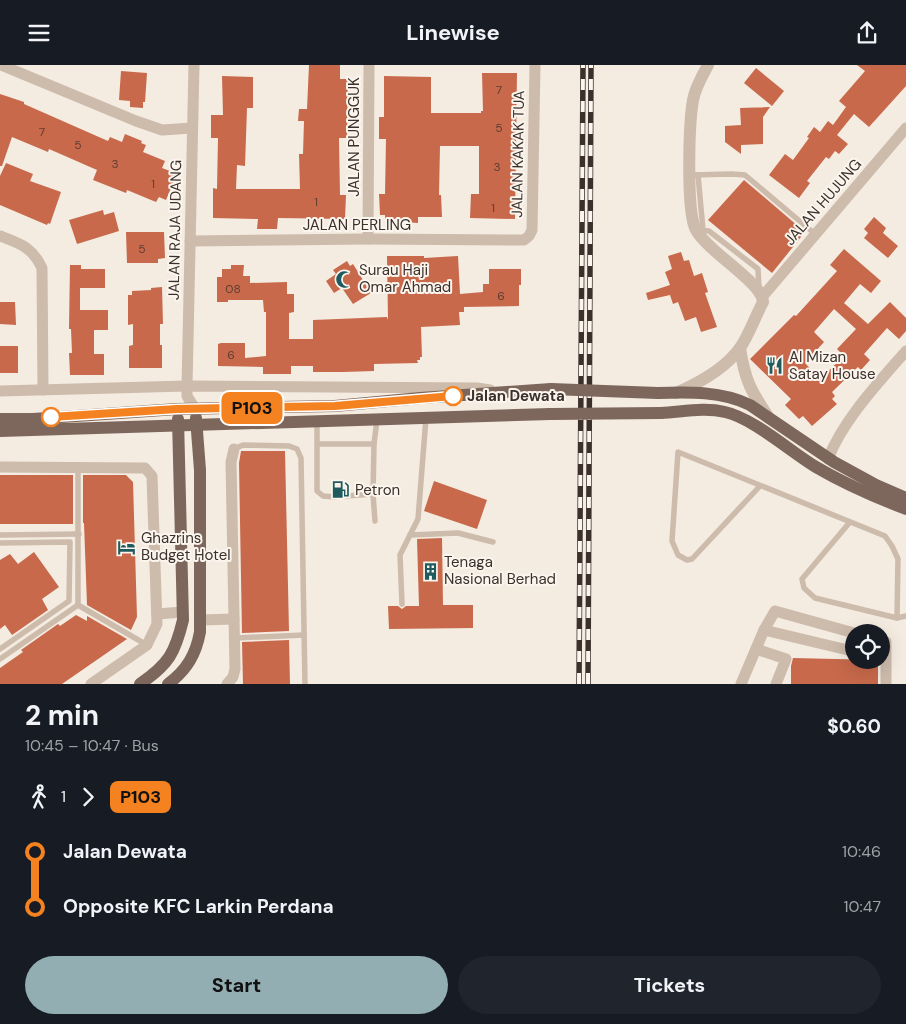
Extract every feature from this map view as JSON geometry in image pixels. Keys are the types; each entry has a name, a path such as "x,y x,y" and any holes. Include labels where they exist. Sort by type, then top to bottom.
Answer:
{"main road":[{"path":"0,419 33,419 177,409 335,406 551,389 658,393 699,392 739,399 828,459 876,485 906,498"},
{"path":"140,684 159,671 169,659 178,640 183,619 177,409"},
{"path":"168,684 179,676 195,654 200,632 200,470 195,409"},
{"path":"0,431 550,413 661,413 708,409 728,412 761,430 844,482 906,509"}],"street":[{"name":"JALAN RAJA UDANG","path":"187,391 194,65"},
{"name":"JALAN PUNGGUK","path":"368,239 370,65"},
{"name":"JALAN KAKAK TUA","path":"524,241 532,230 535,65"},
{"path":"676,393 697,384 725,363 740,348 763,302 761,293 714,251 692,218 694,175 693,99 700,78 708,65"},
{"path":"7,66 162,130 192,128"},
{"name":"JALAN HUJUNG","path":"761,293 815,234 906,128"},
{"path":"0,236 25,246 35,255 42,268 44,390"},
{"name":"JALAN PERLING","path":"190,241 368,239 524,241"},
{"path":"740,348 743,369 750,389 769,418"},
{"path":"828,459 840,434 906,351"},
{"path":"0,391 477,388 511,392"},
{"path":"187,391 195,409"},
{"path":"177,409 187,391"},
{"path":"227,684 233,677 236,669 232,461 234,449"},
{"path":"0,467 145,468 152,476 157,624 147,645 91,684"},
{"path":"741,684 764,630 775,611 845,630"},
{"path":"157,614 183,612"},
{"path":"200,620 234,619"},
{"path":"764,630 845,649"},
{"path":"756,649 786,659 776,684"},
{"path":"886,669 886,684"}],"lane":[{"path":"694,175 745,175 815,234"},
{"path":"402,604 400,555 418,519 426,418"},
{"path":"375,521 373,494 374,444 377,420"},
{"path":"317,421 317,491 323,496 335,497"},
{"path":"318,444 374,444"},
{"path":"234,449 243,445 290,446 297,449 301,458 305,684"},
{"path":"760,486 692,559 687,560 678,555 672,541 678,453 760,486 885,537 898,559 897,618"},
{"path":"78,467 78,605"},
{"path":"347,496 373,494"},
{"path":"850,523 802,579 804,588 815,598 897,618 906,617"},
{"path":"410,535 458,533 493,542"},
{"path":"0,535 79,534"},
{"path":"0,543 70,543 69,601 0,649"},
{"path":"78,605 147,645"},
{"path":"0,659 78,605"},
{"path":"235,638 304,635"}],"building":[{"path":"309,65 340,65 340,79 348,79 347,138 339,138 340,195 346,195 345,219 278,218 277,229 257,229 258,219 213,218 213,188 217,189 218,138 211,138 211,115 223,115 222,76 253,77 253,108 247,108 245,166 237,165 236,189 300,189 299,154 303,154 304,121 298,121 299,109 307,109"},
{"path":"857,65 906,65 906,86 869,127 854,114 837,135 848,144 839,154 835,151 829,159 826,157 807,181 810,183 799,198 769,175 785,154 793,160 809,138 807,137 814,127 820,132 828,121 833,125 846,107 839,101 865,71"},
{"path":"756,68 784,91 772,106 744,83"},
{"path":"121,71 147,73 143,108 130,107 130,101 119,100"},
{"path":"482,73 517,73 515,219 470,218 471,194 479,194 479,146 440,146 439,195 441,195 442,217 418,217 418,223 405,222 405,219 385,219 385,215 380,215 379,194 385,194 386,139 379,139 379,117 384,117 384,76 431,77 431,113 481,113 483,111"},
{"path":"0,94 24,102 24,104 108,141 110,137 122,142 125,134 142,141 141,143 146,145 143,152 165,161 162,168 176,176 166,200 159,197 156,202 127,190 126,193 93,180 97,170 49,149 48,152 12,137 2,166 0,166"},
{"path":"770,107 763,117 763,144 741,145 741,154 725,142 725,126 741,125 740,108"},
{"path":"6,163 33,174 30,181 61,192 50,224 48,223 47,225 0,205 0,176"},
{"path":"744,180 805,232 772,273 708,220"},
{"path":"103,210 104,215 114,212 119,231 77,244 69,220"},
{"path":"874,217 886,228 883,233 898,246 888,258 864,238 868,233 864,229"},
{"path":"126,232 164,232 165,258 158,259 158,263 127,263"},
{"path":"844,249 881,281 871,293 860,284 844,303 868,324 890,302 906,318 906,331 899,339 887,328 864,354 870,360 861,370 858,367 832,392 835,396 832,399 837,404 812,426 803,416 799,419 785,405 791,399 750,359 794,315 796,316 837,271 830,265","holes":["834,309 856,329 837,349 844,356 820,379 805,363 824,342 814,332"]},
{"path":"681,252 684,261 689,260 694,276 702,273 708,292 705,293 717,327 701,332 696,317 685,321 678,302 673,304 670,295 648,300 646,293 670,285 665,272 672,269 668,256"},
{"path":"387,256 424,256 424,258 458,256 460,294 483,292 483,284 489,284 489,269 521,269 519,306 464,307 464,312 459,312 460,325 421,327 422,357 420,357 420,360 417,360 418,363 374,364 374,371 343,372 313,372 313,366 291,366 291,374 263,374 263,367 218,366 218,344 221,343 245,343 245,358 266,356 266,312 264,312 263,300 228,300 228,302 217,302 217,277 222,277 222,269 231,269 231,265 244,265 243,276 250,276 250,283 287,282 287,294 294,294 294,312 289,313 289,339 313,339 313,320 387,317 388,320"},
{"name":"Surau Haji Omar Ahmad","path":"347,261 350,266 353,264 371,293 353,304 342,288 334,293 326,281 336,274 333,270"},
{"path":"70,265 81,265 81,269 105,269 105,288 80,288 80,310 108,310 108,330 94,330 94,354 104,354 104,375 70,375 69,353 72,353 71,329 69,329"},
{"path":"162,287 163,324 160,324 160,345 162,345 162,368 129,368 129,346 133,345 133,324 128,325 128,295 132,295 132,291 151,290 151,288"},
{"path":"0,302 15,302 16,325 0,324"},
{"path":"0,346 18,346 18,373 0,373"},
{"path":"241,451 285,451 289,631 242,633 239,463"},
{"path":"0,475 73,475 73,524 0,524"},
{"path":"83,475 126,475 133,482 137,617 131,630 87,605"},
{"name":"Tenaga Nasional Berhad","path":"434,481 487,500 477,529 424,511"},
{"name":"Tenaga Nasional Berhad","path":"442,538 443,605 473,605 473,628 389,629 388,606 398,606 402,609 406,606 419,606 417,539"},
{"path":"34,552 59,587 42,599 48,610 12,635 5,625 0,629 0,560 10,554 18,564"},
{"path":"76,615 87,621 87,616 127,639 62,684 0,684 0,668 23,652 21,650 58,624 60,626"},
{"path":"289,640 290,684 243,684 242,642"},
{"path":"793,658 845,659 845,669 878,669 878,684 791,684"}],"railway":[{"path":"579,684 583,65"},
{"path":"588,684 591,65"}],"bus line":[{"name":"P103","path":"51,417 177,409 335,406 453,396"}],"place":[{"name":"Surau Haji Omar Ahmad","path":"345,279"},
{"name":"Al Mizan Satay House","path":"775,366"},
{"name":"Jalan Dewata","path":"453,396"},
{"name":"Petron","path":"341,490"},
{"name":"Ghazrins Budget Hotel","path":"127,547"},
{"name":"Tenaga Nasional Berhad","path":"430,571"}]}
